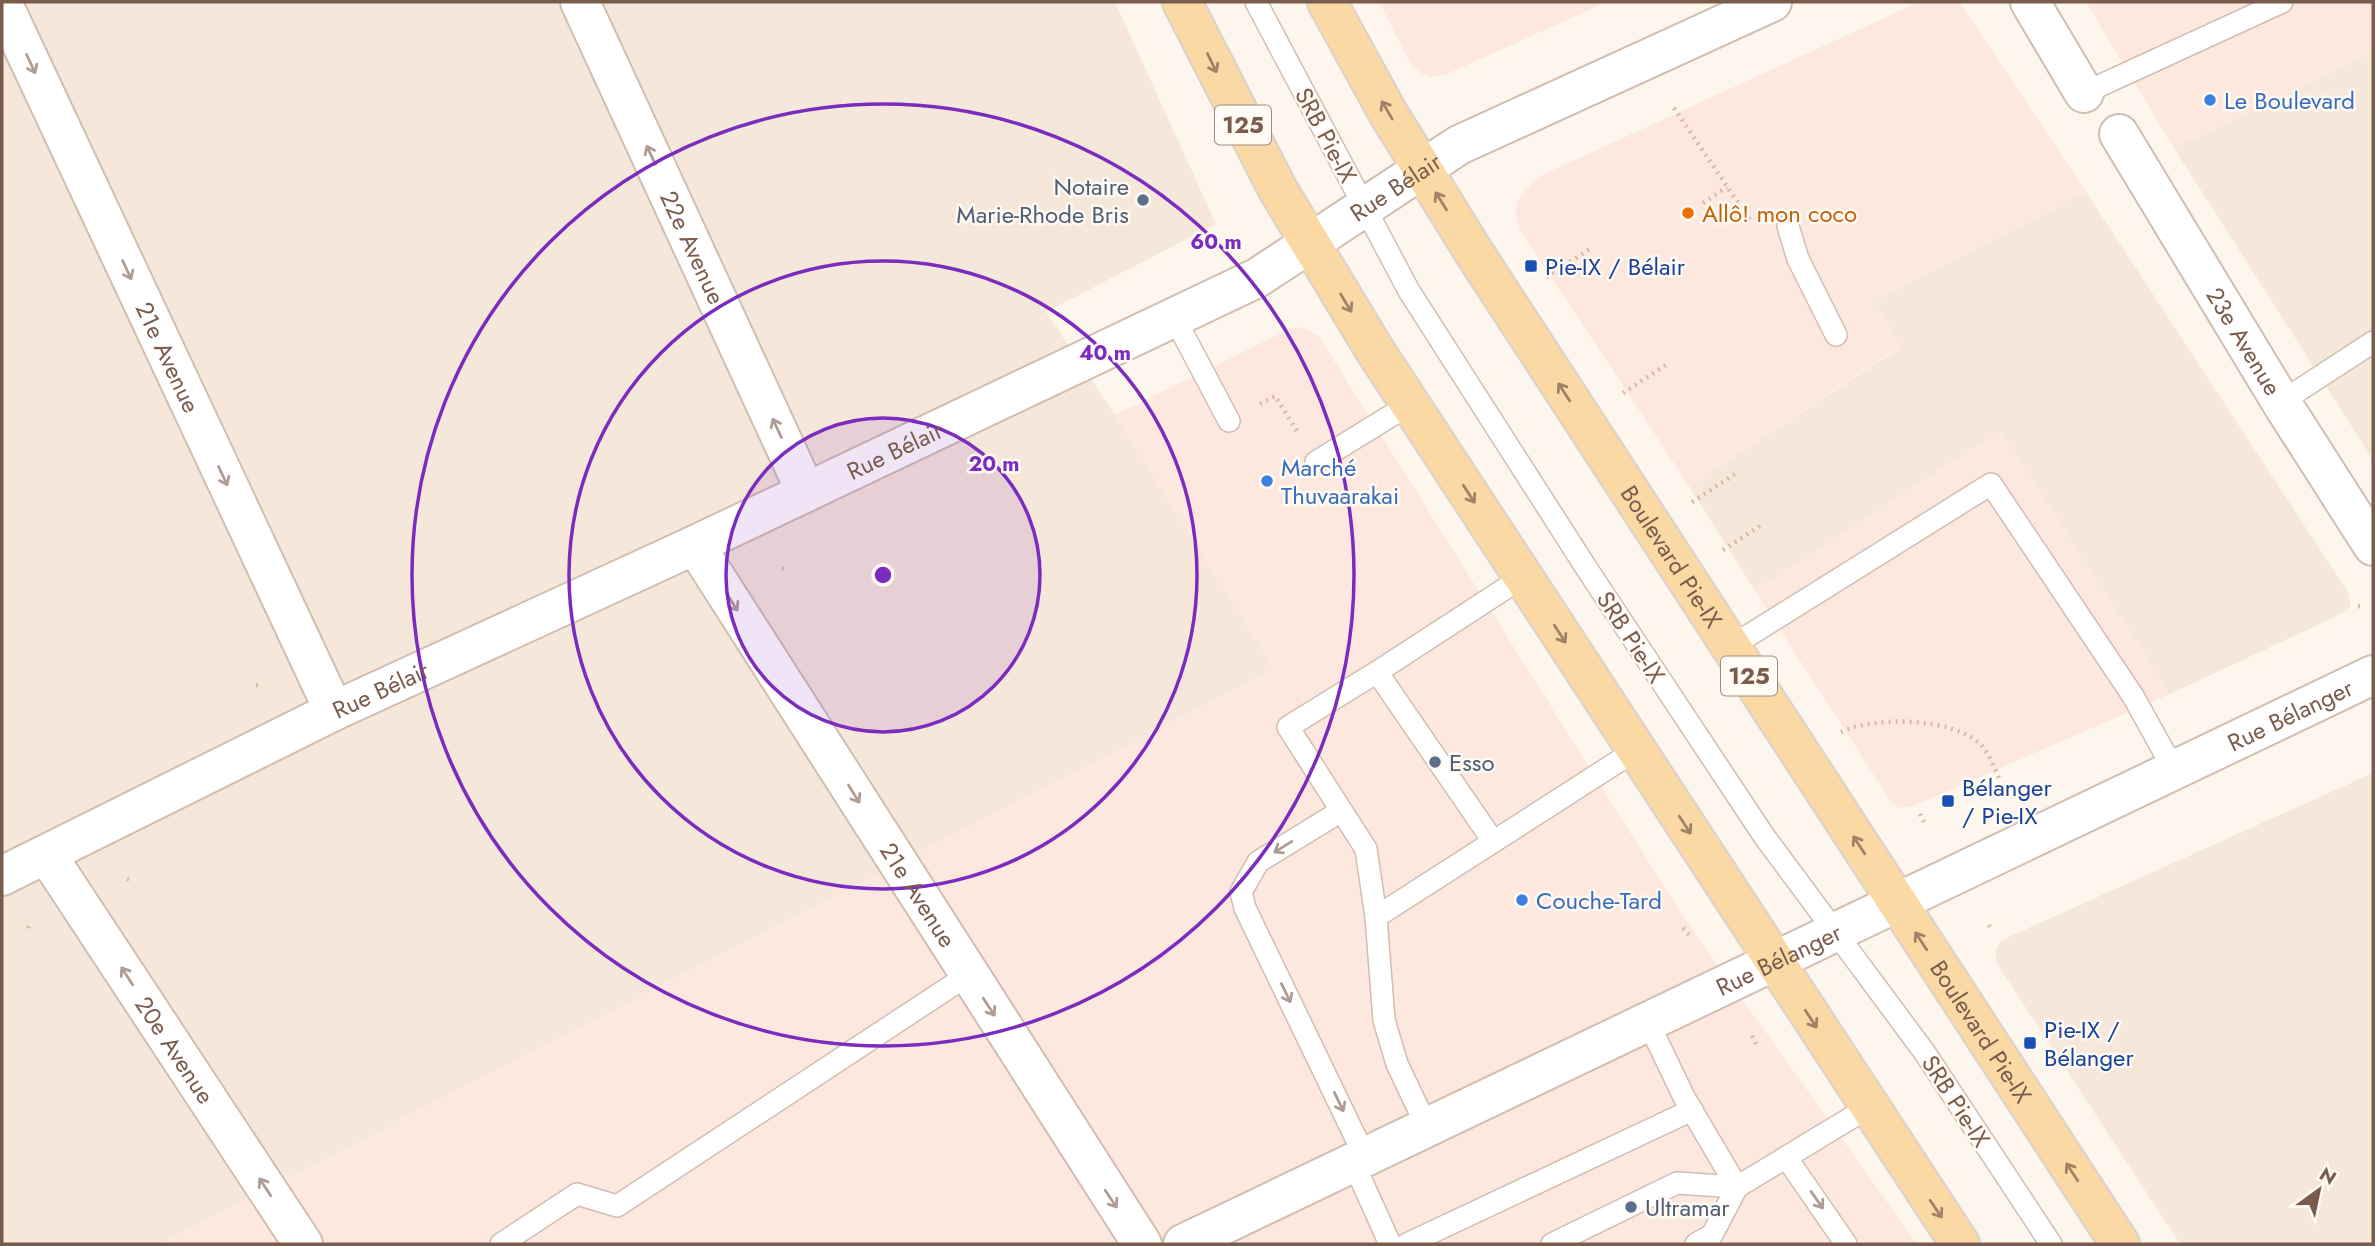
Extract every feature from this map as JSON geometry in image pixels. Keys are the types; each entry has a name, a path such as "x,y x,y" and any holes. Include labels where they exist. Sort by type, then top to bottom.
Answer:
{"main road":[{"name":"125","path":"1182,2 1237,114 1311,244 1410,404 1960,1244"},
{"name":"Boulevard Pie-IX","path":"1326,2 1421,169 2120,1244"}],"street":[{"name":"21e Avenue","path":"2,2 334,711"},
{"name":"22e Avenue","path":"580,2 805,490"},
{"name":"Rue Bélair","path":"2,876 334,711 695,545 805,490 1257,278 1459,145 1772,2"},
{"path":"2030,2 2084,93"},
{"name":"23e Avenue","path":"2119,134 2281,402 2373,546"},
{"name":"21e Avenue","path":"695,545 1142,1244"},
{"name":"Rue Bélanger","path":"1183,1244 2373,675"},
{"name":"20e Avenue","path":"47,855 303,1244"}],"lane":[{"name":"SRB Pie-IX","path":"1256,2 1409,291 1587,569 1764,836 1925,1053 2051,1244"},
{"path":"2084,93 2282,2"},
{"path":"1788,226 1798,259 1836,335"},
{"path":"1174,317 1229,421"},
{"path":"2281,402 2373,342"},
{"path":"1316,462 1410,404"},
{"path":"1730,647 1991,484 2133,696 2174,769"},
{"path":"1427,1127 1398,1064 1384,1020 1376,917 1366,849 1288,727 1523,578"},
{"path":"1377,672 1493,841"},
{"path":"1376,917 1636,750"},
{"path":"1341,811 1258,862 1241,892 1245,908 1359,1159 1390,1244"},
{"path":"501,1244 577,1194 617,1206 968,975"},
{"path":"1648,1022 1692,1110 1737,1187"},
{"path":"1696,1244 1712,1235 1737,1187 1869,1107"},
{"path":"1407,1244 1692,1110"},
{"path":"1786,1157 1846,1244"},
{"path":"1552,1244 1677,1183 1737,1187"}],"path":[{"path":"1674,108 1753,226"},
{"path":"1703,203 1727,187"},
{"path":"1540,281 1593,247"},
{"path":"1617,397 1669,363"},
{"path":"1229,421 1275,396 1316,462"},
{"path":"1688,505 1738,472"},
{"path":"1720,552 1763,524"},
{"path":"782,568 788,571"},
{"path":"1838,733 1853,727 1916,722 1959,730 1981,745 2000,778"},
{"path":"1920,814 1925,824"},
{"path":"127,879 133,881"},
{"path":"1683,928 1690,937"},
{"path":"1752,1036 1757,1046"}],"shaded area":[{"path":"2,2 1115,2 1216,224 1046,312 1115,415 1275,669 161,1244 2,1244"},
{"path":"1379,2 1607,2 1447,74 1432,77 1421,73 1410,63"},
{"path":"1919,2 1960,3 2086,192 1873,301 1901,346 1689,486 1520,230 1515,212 1518,200 1538,177"},
{"name":"Le Boulevard","path":"2086,2 2373,2 2373,52 2174,148"},
{"path":"2373,52 2373,460 2174,148"},
{"path":"2086,192 2348,592 2351,606 2345,612 2170,694 2000,431 1755,591 1689,486 1901,347 1873,301"},
{"path":"1301,327 1318,335 1680,912 1917,1244 161,1244 1274,669 1115,415 1289,329"},
{"path":"2000,431 2170,694 1913,806 1899,808 1892,803 1755,591"},
{"path":"2373,773 2373,1244 2180,1244 1998,965 1995,951 2002,940"}],"place":[{"name":"Le Boulevard","path":"2210,100"},
{"name":"Notaire Marie-Rhode Bris","path":"1143,200"},
{"name":"Allô! mon coco","path":"1688,213"},
{"name":"Pie-IX / Bélair","path":"1531,266"},
{"name":"Marché Thuvaarakai","path":"1267,481"},
{"name":"Esso","path":"1435,762"},
{"name":"Bélanger / Pie-IX","path":"1948,801"},
{"name":"Couche-Tard","path":"1522,900"},
{"name":"Pie-IX / Bélanger","path":"2030,1043"},
{"name":"Ultramar","path":"1631,1207"}]}
